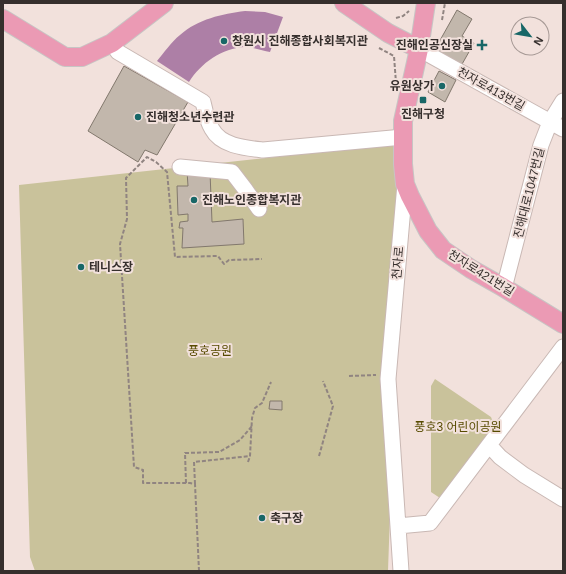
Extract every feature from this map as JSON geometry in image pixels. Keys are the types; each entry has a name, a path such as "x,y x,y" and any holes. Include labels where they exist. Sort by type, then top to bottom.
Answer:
{"main road":[{"path":"3,19 65,57 82,57 112,43 164,3"},
{"path":"344,3 388,33 419,49"},
{"name":"천자로","path":"405,184 403,164 403,121 419,49 426,3"},
{"name":"천자로421번길","path":"405,184 428,231 443,250 471,269 563,324"}],"street":[{"path":"112,43 118,52 203,102 212,130 222,140 235,146 263,150 403,137"},
{"name":"천자로413번길","path":"419,49 563,129"},
{"name":"진해대로1047번길","path":"504,288 541,145 550,122 563,101"},
{"path":"180,167 232,172 258,209"},
{"name":"천자로","path":"401,571 388,379 405,184"},
{"path":"398,526 430,523 563,347"},
{"path":"489,445 500,457 524,475 563,499"}],"path":[{"path":"442,20 445,3"},
{"path":"396,18 403,16 409,11"},
{"path":"379,48 394,56 396,81 395,88"},
{"path":"195,484 143,483 143,470 134,467 120,244 126,219 126,178 147,158 156,162 167,172 174,257 218,256 224,264 229,260 262,259"},
{"path":"319,456 333,406 323,381"},
{"path":"248,462 250,456 252,418 255,408 262,403 271,382"},
{"path":"186,483 185,453 219,452 240,440 252,426"},
{"path":"199,571 194,462 250,456"}],"green space":[{"name":"풍호공원","path":"403,143 388,571 35,571 30,557 19,185"},
{"name":"풍호3 어린이공원","path":"435,379 491,417 494,425 440,498 431,492 431,386"}],"shaded area":[{"name":"창원시 진해종합사회복지관","path":"245,11 265,12 283,17 270,52 245,47 228,50 206,63 189,82 157,61 171,44 187,29 211,18"}],"building":[{"path":"457,10 472,19 462,36 474,43 461,66 434,51"},
{"name":"진해청소년수련관","path":"124,66 188,102 157,155 145,150 138,162 88,131"},
{"name":"유원상가","path":"439,71 456,80 445,102 428,92"},
{"name":"진해노인종합복지관","path":"187,171 210,172 212,222 243,219 244,244 182,248 183,228 179,228 180,222 188,221 188,214 178,215 177,186 188,186"},
{"path":"270,401 282,401 282,410 269,409"}],"place":[{"name":"창원시 진해종합사회복지관","path":"224,41"},
{"name":"진해인공신장실","path":"482,45"},
{"name":"유원상가","path":"442,86"},
{"name":"진해구청","path":"423,100"},
{"name":"진해청소년수련관","path":"138,117"},
{"name":"진해노인종합복지관","path":"194,200"},
{"name":"테니스장","path":"81,267"},
{"name":"축구장","path":"262,518"}]}
